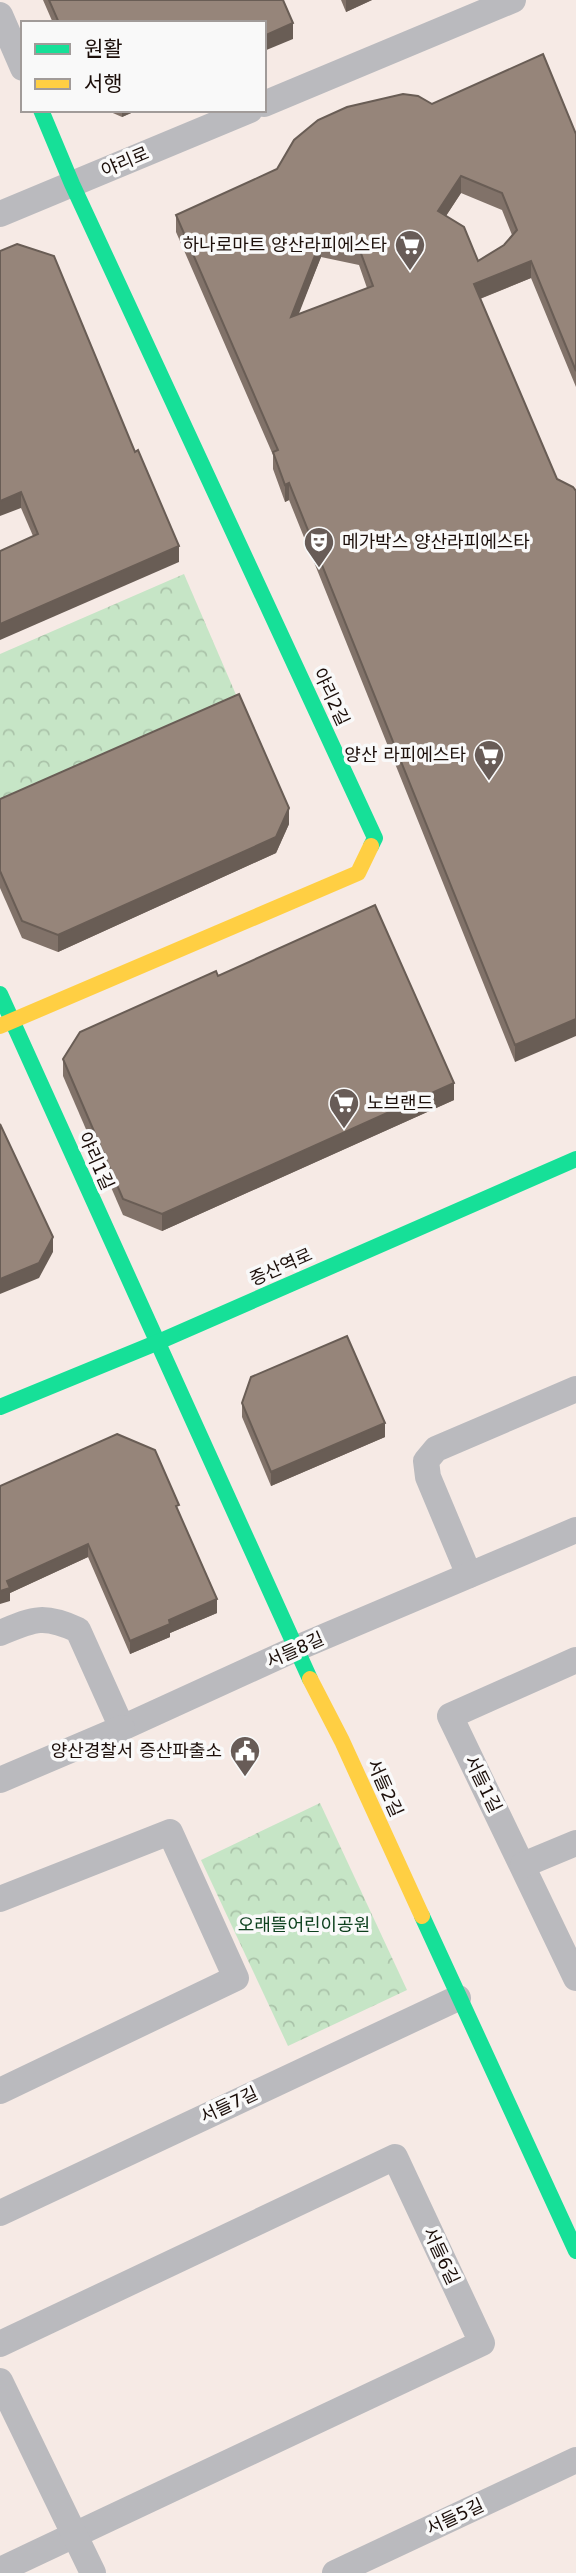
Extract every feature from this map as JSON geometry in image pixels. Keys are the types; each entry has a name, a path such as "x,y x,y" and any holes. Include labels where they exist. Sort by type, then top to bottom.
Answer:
{"street":[{"path":"266,103 513,0"},
{"path":"0,15 21,63"},
{"path":"42,112 72,184"},
{"name":"야리로","path":"0,214 245,112"},
{"name":"야리2길","path":"6,1024 358,873 375,838 72,184"},
{"name":"야리1길","path":"0,994 6,1024 156,1343"},
{"name":"증산역로","path":"0,1407 156,1343 576,1159"},
{"name":"서들2길","path":"156,1343 295,1649 342,1741 576,2251"},
{"path":"469,1575 428,1477 426,1461 436,1449 576,1389"},
{"name":"서들8길","path":"0,1780 295,1649 576,1530"},
{"path":"0,1633 29,1621 56,1620 78,1630 122,1728"},
{"name":"서들1길","path":"576,1660 450,1716 576,1978"},
{"path":"0,1899 170,1832 236,1978 0,2091"},
{"path":"523,1866 576,1843"},
{"name":"서들7길","path":"0,2213 458,1998"},
{"name":"서들6길","path":"0,2344 395,2157 482,2343 0,2570"},
{"path":"0,2381 93,2573"},
{"name":"서들5길","path":"335,2573 576,2460"}],"green space":[{"path":"184,574 240,704 0,808 0,654"},
{"name":"오래뜰어린이공원","path":"320,1803 407,1990 288,2046 201,1860"}],"building":[{"path":"49,0 283,0 293,23 266,35 266,21 58,21"},
{"name":"양산 라피에스타","path":"543,54 576,134 576,371 531,261 474,284 557,479 576,491 576,1019 515,1045 289,483 285,485 273,452 278,450 176,215 277,169 294,140 318,120 347,107 403,94 418,96 432,104","holes":["461,176 502,193 517,230 504,245 478,261 464,227 438,211","321,240 359,248 373,286 291,317"]},
{"path":"17,244 54,256 135,452 138,450 179,546 0,624 0,551 38,534 21,492 0,501 0,251"},
{"path":"239,694 289,808 276,837 58,935 22,921 0,871 0,799"},
{"path":"375,905 454,1083 162,1214 123,1199 63,1059 80,1032 216,971 218,976"},
{"path":"0,1124 53,1237 39,1263 0,1279"},
{"path":"347,1336 385,1423 271,1472 242,1403 251,1377"},
{"path":"117,1434 155,1450 179,1505 176,1506 217,1599 130,1641 88,1544 7,1581 10,1588 0,1591 0,1486"}],"traffic: fast":[{"path":"42,112 72,184 375,838 371,846"},
{"path":"0,994 310,1679"},
{"path":"0,1407 156,1343 576,1159"},
{"path":"422,1916 576,2251"}],"traffic: slow":[{"path":"0,1026 358,873 371,846"},
{"path":"310,1679 342,1741 422,1916"}],"place":[{"name":"하나로마트 양산라피에스타","path":"410,272"},
{"name":"메가박스 양산라피에스타","path":"319,569"},
{"name":"양산 라피에스타","path":"489,782"},
{"name":"노브랜드","path":"344,1130"},
{"name":"양산경찰서 증산파출소","path":"245,1778"}]}
